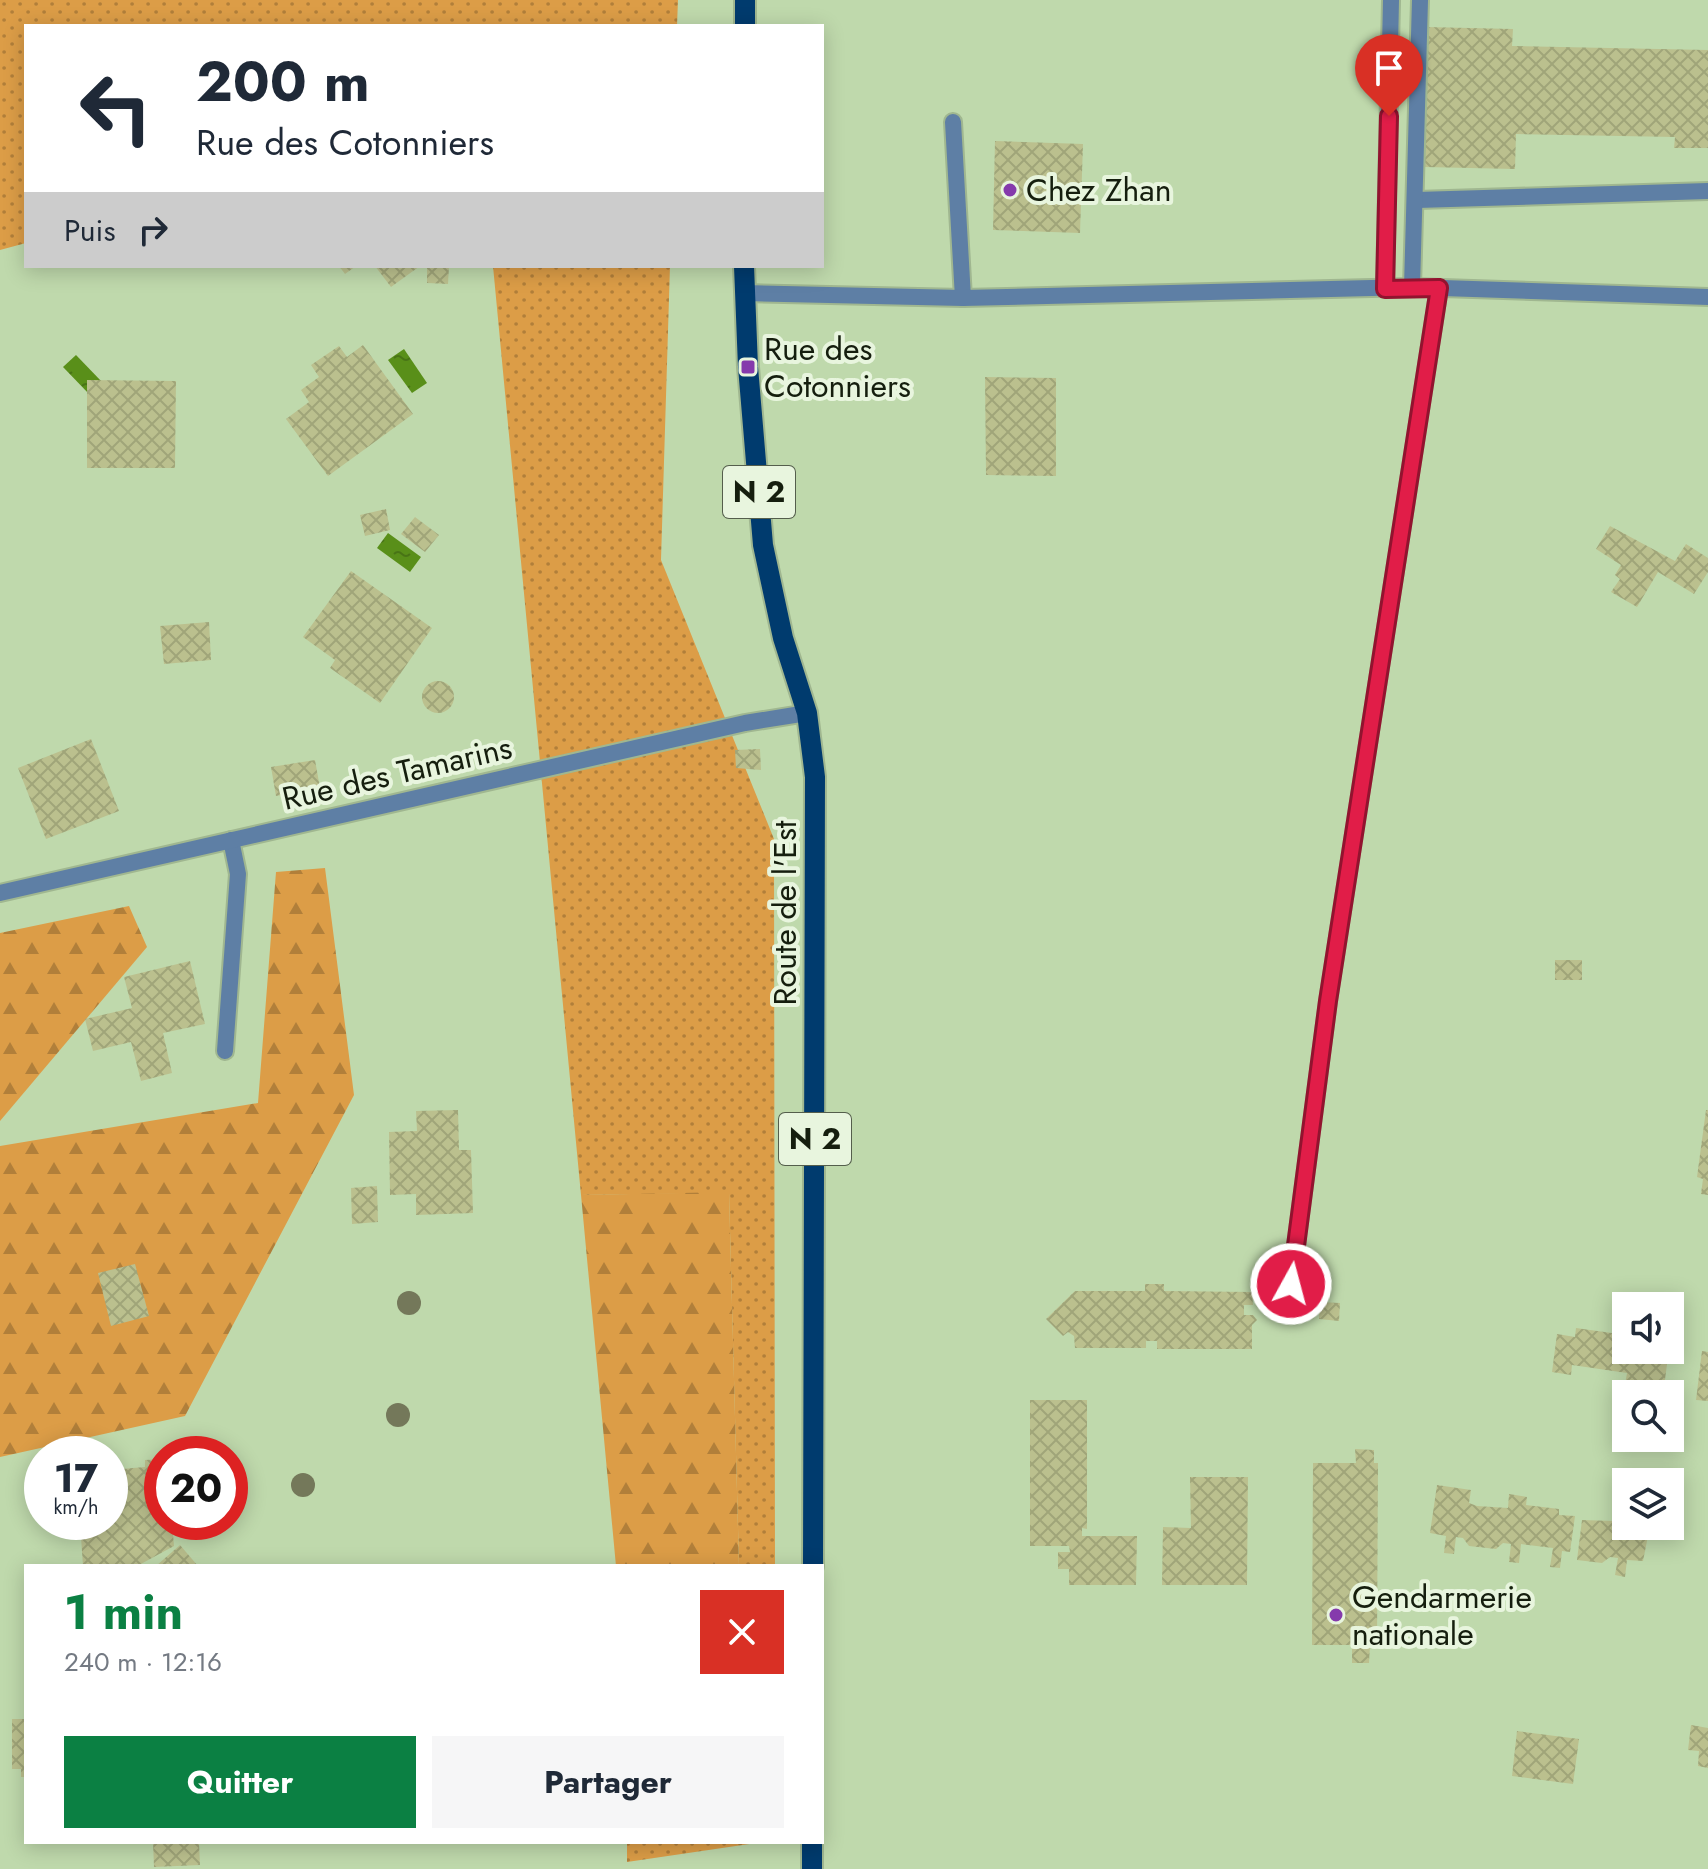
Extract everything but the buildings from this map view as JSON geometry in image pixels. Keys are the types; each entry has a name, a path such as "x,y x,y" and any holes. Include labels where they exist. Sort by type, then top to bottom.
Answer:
{"main road":[{"path":"745,0 745,24"},
{"name":"Route de l'Est","path":"744,268 763,545 783,638 807,713 815,777 813,1564"},
{"path":"812,1844 812,1869"}],"street":[{"path":"1385,289 1391,0"},
{"path":"1412,287 1417,200 1420,0"},
{"path":"953,122 963,298"},
{"path":"1417,200 1708,191"},
{"path":"744,293 963,298 1412,287 1708,297"},
{"path":"1291,1284 1328,1001 1439,288"},
{"name":"Rue des Tamarins","path":"0,893 729,726 807,713"},
{"path":"225,1051 238,874 231,840"}],"green space":[{"path":"0,0 678,0 677,24 24,24 24,244 0,250"},
{"path":"493,268 670,268 661,560 774,839 775,1564 739,1564 729,1193 581,1195"},
{"path":"325,868 354,1095 185,1416 95,1436 24,1436 24,1452 0,1457 0,1146 258,1103 276,872"},
{"path":"129,906 147,947 0,1121 0,933"},
{"path":"729,1192 739,1564 616,1564 581,1195"},
{"path":"627,1844 749,1844 627,1862"}],"water":[{"path":"404,349 427,383 412,393 388,360"},
{"path":"76,355 103,383 90,395 63,367"},
{"path":"388,533 421,557 410,572 377,548"}],"place":[{"name":"Chez Zhan","path":"1010,190"},
{"name":"Rue des Cotonniers","path":"748,367"},
{"name":"Gendarmerie nationale","path":"1336,1615"}],"route":[{"path":"1291,1284 1328,1001 1439,288 1385,289 1389,116"}]}
